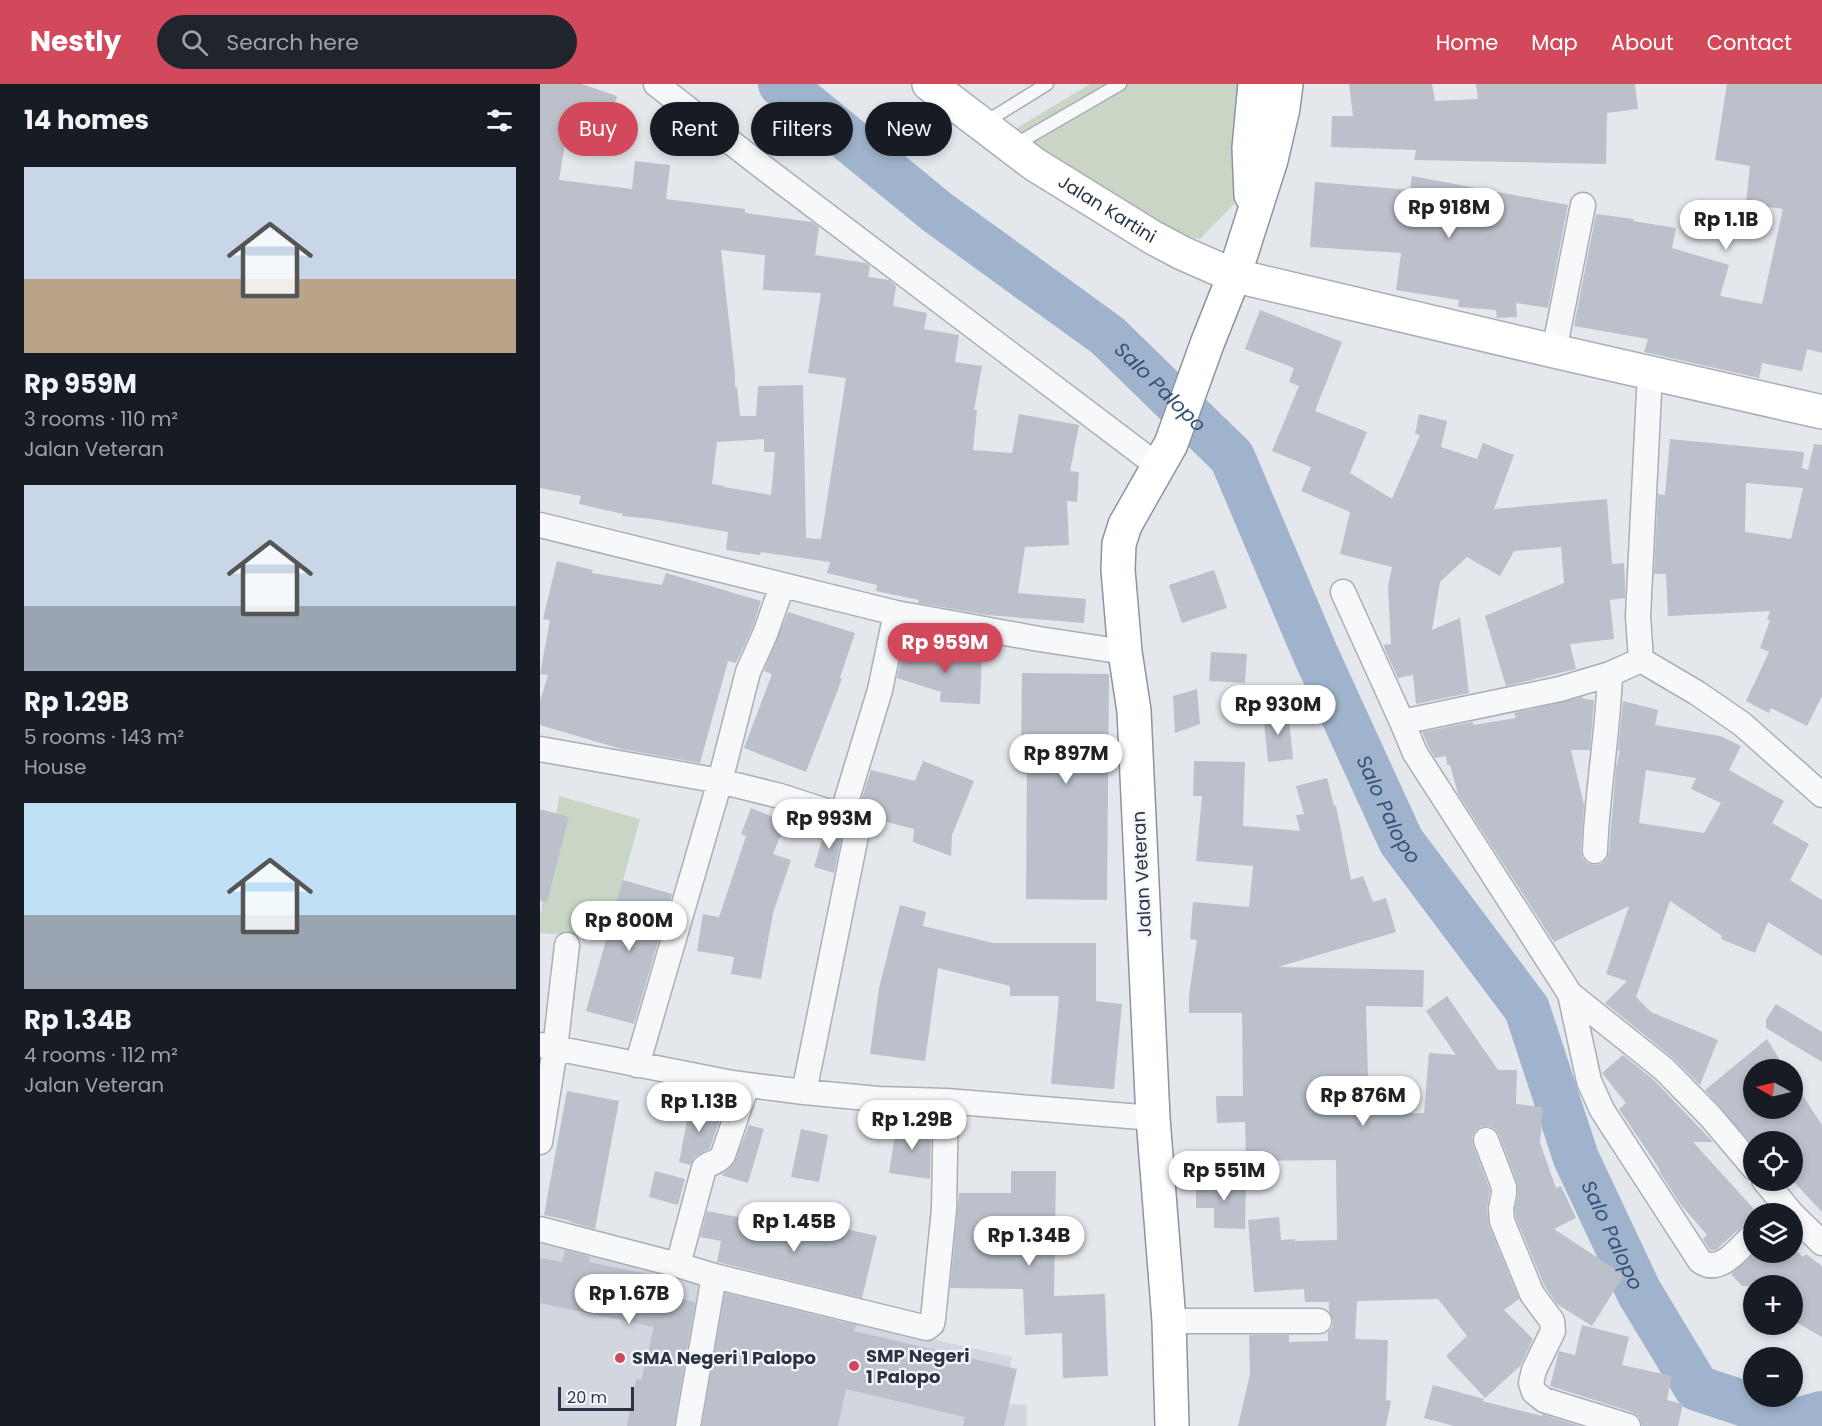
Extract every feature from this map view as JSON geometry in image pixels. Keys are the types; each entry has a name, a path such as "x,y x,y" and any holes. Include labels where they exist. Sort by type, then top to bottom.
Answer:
{"main road":[{"name":"Jalan Kartini","path":"929,84 1034,164 1152,237 1234,276 1822,412"},
{"path":"1252,218 1249,148 1255,84"},
{"name":"Jalan Veteran","path":"1176,1425 1153,1118 1134,711 1125,652 1118,570 1119,544 1125,525 1164,455 1234,276 1271,160 1286,84"}],"street":[{"path":"657,84 768,171 1164,455"},
{"path":"1554,351 1583,205"},
{"path":"1641,660 1638,616 1650,372"},
{"path":"540,525 896,613 1125,652"},
{"path":"637,1065 720,781 748,672 765,634 782,586"},
{"path":"1343,592 1415,753 1570,994 1664,1069 1710,1116 1743,1155"},
{"path":"842,815 880,690 896,613"},
{"path":"1402,722 1510,700 1611,675 1641,660"},
{"path":"1641,660 1697,693 1742,724 1822,795"},
{"path":"1595,850 1611,675"},
{"path":"540,749 720,781 780,796 854,820 856,836 804,1092"},
{"path":"540,1142 548,1047 567,945"},
{"path":"1570,994 1589,1080 1602,1110 1700,1261 1706,1266 1717,1266 1743,1245"},
{"path":"548,1047 747,1085 804,1092 1153,1118"},
{"path":"678,1265 704,1168 720,1160 723,1155 747,1085"},
{"path":"540,1229 714,1276 927,1328 932,1324 933,1319 944,1209 946,1101"},
{"path":"1486,1140 1504,1187 1502,1221 1532,1294 1552,1321 1553,1331 1534,1370 1531,1383 1534,1392 1544,1400 1628,1426"},
{"path":"1803,1226 1822,1242"},
{"path":"688,1426 714,1276"},
{"path":"1169,1321 1319,1321"}],"lane":[{"path":"982,124 1047,84"},
{"path":"1012,146 1120,84"}],"shaded area":[{"path":"540,1235 714,1278 713,1290 1012,1357 1004,1404 1027,1405 1027,1426 540,1426"}],"green space":[{"path":"1090,84 1241,84 1234,204 1200,239 1158,230 1012,131"},
{"path":"559,796 640,819 607,939 540,933 540,918"}],"building":[{"path":"540,84 582,84 617,96 615,102 558,102 558,156 563,156 559,180 632,189 635,161 670,165 666,199 745,209 745,213 812,222 819,227 815,255 866,263 870,266 868,277 889,280 896,286 893,306 927,313 924,329 959,335 955,362 982,366 974,410 977,410 973,450 1012,453 1019,414 1079,425 1070,471 1079,472 1077,502 1067,501 1069,545 1025,547 1018,593 1086,599 1084,623 987,615 918,603 919,600 876,591 877,585 827,573 830,562 761,552 760,555 726,550 728,532 622,516 623,514 579,504 581,496 540,488","holes":["721,250 765,255 763,290 821,293 808,373 846,378 821,539 806,538 803,385 758,386 756,416 740,416","764,439 764,452 775,452 771,495 712,484 717,442"]},
{"path":"1349,84 1432,84 1435,101 1478,99 1476,84 1635,84 1638,109 1607,113 1606,164 1414,160 1416,150 1331,147 1332,116 1353,116"},
{"path":"1727,84 1822,84 1822,353 1807,349 1802,371 1762,363 1759,378 1644,352 1648,339 1574,326 1596,214 1676,228 1672,248 1729,265 1720,296 1762,304 1783,209 1746,204 1750,166 1715,160"},
{"path":"1412,176 1568,205 1548,308 1516,303 1517,317 1497,318 1496,310 1458,307 1459,300 1396,290 1401,253 1310,247 1315,182 1410,190"},
{"path":"1260,310 1342,342 1315,411 1367,432 1350,473 1392,499 1420,435 1415,434 1419,414 1447,421 1441,447 1477,459 1483,443 1514,455 1494,509 1607,499 1612,564 1624,563 1625,582 1625,598 1610,600 1614,639 1570,644 1576,669 1506,686 1485,616 1564,583 1561,547 1514,551 1500,576 1467,557 1440,582 1432,630 1460,618 1469,693 1416,704 1413,675 1398,678 1384,645 1391,644 1388,587 1392,567 1340,554 1350,512 1301,491 1311,467 1272,451 1299,386 1289,382 1294,368 1245,349"},
{"path":"1670,439 1804,452 1802,468 1808,470 1814,444 1822,445 1822,696 1807,726 1771,708 1769,713 1746,701 1769,652 1760,648 1770,620 1767,620 1770,611 1668,616 1666,574 1654,574 1658,494 1665,495","holes":["1746,483 1803,488 1791,539 1745,532"]},
{"path":"557,561 593,570 592,573 662,585 666,573 761,601 752,629 736,663 728,661 700,763 621,749 540,725 540,701 548,675 540,674 550,620 543,619"},
{"path":"1214,570 1227,608 1182,623 1169,585"},
{"path":"788,612 855,633 840,678 842,679 806,772 744,748 772,674 764,671"},
{"path":"904,646 942,658 943,652 982,654 980,704 940,702 941,692 897,678"},
{"path":"1211,652 1247,654 1245,683 1209,681"},
{"path":"1022,673 1109,674 1107,900 1026,899 1027,759 1021,759"},
{"path":"1197,689 1200,724 1175,733 1173,696"},
{"path":"1583,697 1583,699 1594,700 1590,750 1571,750 1584,805 1581,850 1582,857 1587,863 1601,864 1607,859 1609,852 1623,701 1658,710 1655,725 1720,736 1741,746 1729,770 1784,801 1772,823 1809,844 1790,880 1822,900 1822,956 1768,922 1755,953 1721,939 1722,936 1670,901 1636,997 1651,1012 1718,1040 1700,1085 1673,1058 1605,1003 1627,981 1606,974 1629,906 1554,942 1458,794 1446,756 1435,758 1422,732 1473,722 1473,725 1516,718 1514,713","holes":["1646,770 1696,778 1691,789 1721,803 1704,833 1639,823"]},
{"path":"1288,710 1293,759 1268,762 1263,713"},
{"path":"923,761 974,781 952,835 951,856 913,842 914,829 868,817 865,810 859,807 871,770 915,781"},
{"path":"1194,761 1245,762 1243,826 1300,831 1296,815 1304,814 1296,786 1327,778 1334,806 1336,806 1351,880 1363,876 1373,902 1386,898 1396,932 1278,967 1424,970 1423,1007 1366,1006 1369,1114 1424,1113 1429,1053 1456,1055 1426,1011 1447,996 1498,1070 1517,1070 1516,1104 1543,1107 1540,1143 1556,1188 1561,1186 1576,1218 1554,1229 1624,1275 1592,1326 1557,1304 1545,1287 1516,1218 1517,1182 1499,1135 1489,1126 1475,1131 1472,1137 1473,1145 1490,1190 1487,1209 1489,1226 1519,1299 1504,1310 1533,1339 1520,1366 1485,1398 1446,1356 1467,1336 1438,1299 1357,1301 1355,1339 1388,1340 1386,1400 1391,1401 1386,1426 1238,1426 1250,1374 1249,1335 1289,1335 1289,1342 1328,1341 1328,1331 1332,1328 1333,1322 1329,1302 1305,1302 1304,1289 1254,1292 1248,1220 1279,1217 1281,1240 1337,1240 1336,1160 1246,1161 1245,1122 1217,1123 1216,1096 1243,1096 1242,1013 1189,1013 1189,995 1197,940 1190,939 1193,902 1249,907 1253,866 1196,861 1202,796 1193,796"},
{"path":"751,808 786,822 773,854 791,860 773,913 761,979 731,974 734,957 697,951 703,914 719,917 746,836 741,834"},
{"path":"540,809 569,817 547,902 540,901"},
{"path":"826,826 841,831 842,835 834,873 814,867"},
{"path":"623,880 672,894 634,1024 586,1011"},
{"path":"900,905 926,912 923,926 993,943 1096,943 1096,1001 1122,1004 1114,1089 1051,1084 1059,996 1010,996 1010,986 938,968 925,1061 870,1054 879,988"},
{"path":"1776,1004 1822,1032 1822,1062 1766,1028 1766,1020"},
{"path":"1767,1039 1779,1059 1743,1059 1743,1119 1803,1119 1803,1096 1822,1125 1822,1212 1802,1191 1803,1131 1743,1131 1743,1134 1705,1090"},
{"path":"1623,1055 1654,1080 1713,1142 1693,1142 1749,1203 1743,1203 1743,1225 1716,1250 1710,1250 1703,1239 1707,1235 1681,1205 1619,1109 1626,1103 1602,1073"},
{"path":"567,1091 619,1101 595,1229 544,1215"},
{"path":"690,1106 722,1113 710,1148 695,1157 690,1165 679,1162"},
{"path":"897,1121 931,1126 930,1179 889,1173"},
{"path":"749,1125 764,1129 748,1183 721,1175 734,1163"},
{"path":"801,1129 828,1135 819,1182 791,1177"},
{"path":"655,1171 685,1179 678,1205 649,1197"},
{"path":"1011,1171 1056,1171 1054,1296 1105,1294 1108,1376 1063,1378 1062,1333 1025,1335 1023,1289 950,1288 959,1193 1011,1193"},
{"path":"1196,1181 1246,1182 1245,1229 1214,1228 1214,1208 1196,1208"},
{"path":"707,1211 839,1237 841,1228 877,1236 862,1298 717,1262 721,1241 700,1237"},
{"path":"565,1250 590,1257 589,1262 652,1275 648,1291 695,1302 674,1426 627,1426 636,1379 641,1380 654,1327 540,1303 540,1258 562,1262"},
{"path":"1806,1254 1822,1266 1822,1337 1803,1326 1803,1275 1743,1275 1742,1286 1731,1274 1744,1263 1803,1263 1803,1257"},
{"name":"SMP Negeri 1 Palopo","path":"725,1293 856,1325 854,1331 1017,1369 1004,1426 963,1426 965,1417 846,1389 838,1426 702,1426"},
{"path":"1582,1325 1629,1337 1622,1365 1672,1376 1667,1400 1683,1404 1678,1426 1642,1426 1639,1417 1632,1412 1550,1386 1559,1351 1575,1355"},
{"path":"1433,1385 1484,1399 1482,1401 1542,1416 1542,1414 1580,1426 1454,1426 1424,1418"}],"waterway":[{"name":"Salo Palopo","path":"781,84 937,212 1108,336 1232,457 1315,653 1401,841 1527,1009 1576,1158 1639,1292 1697,1388 1797,1421 1822,1414"}],"place":[{"name":"SMA Negeri 1 Palopo","path":"620,1358"},
{"name":"SMP Negeri 1 Palopo","path":"854,1366"}]}
